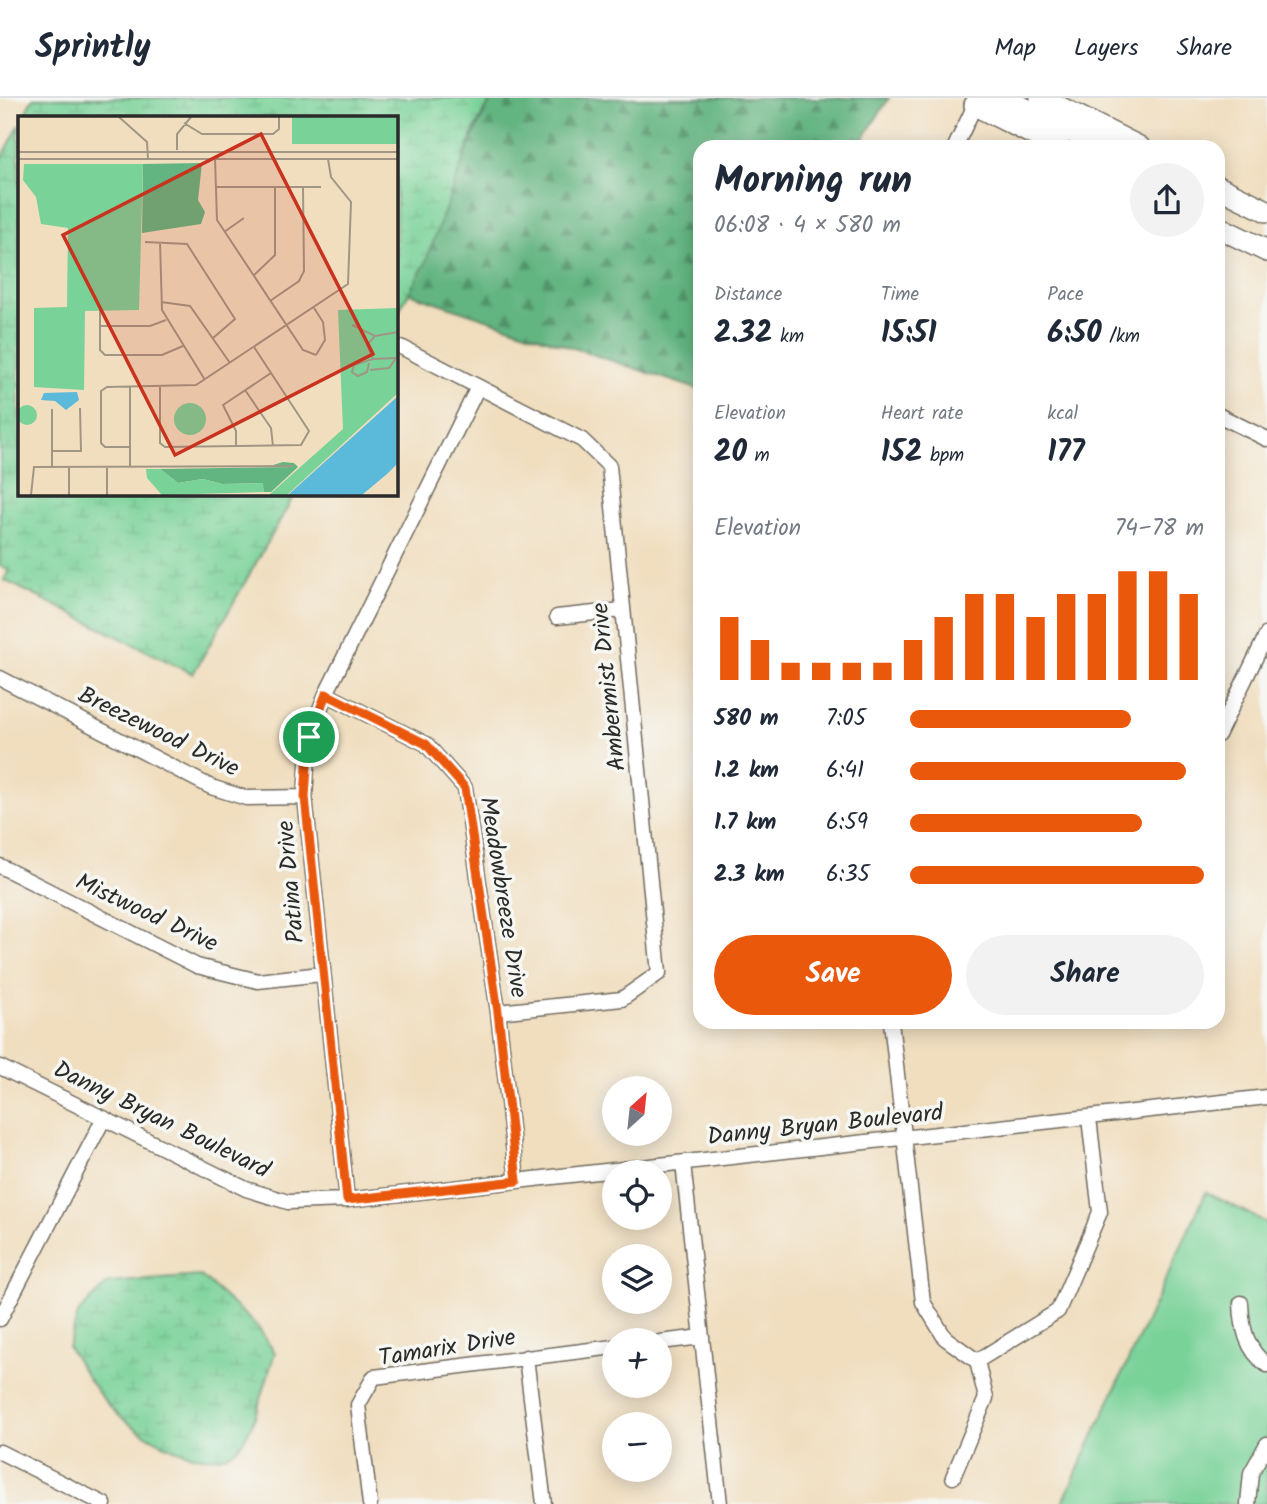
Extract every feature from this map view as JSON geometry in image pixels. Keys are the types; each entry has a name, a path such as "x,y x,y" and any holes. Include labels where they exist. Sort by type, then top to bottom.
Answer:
{"main road":[{"path":"1041,98 1125,140"},
{"path":"970,100 1046,140"},
{"path":"970,100 1015,104 1089,140"},
{"path":"1225,190 1267,211"},
{"path":"1225,230 1267,251"}],"street":[{"path":"957,140 970,100"},
{"name":"Ambermist Drive","path":"403,348 582,440 608,466 659,973 622,999 498,1012"},
{"name":"Patina Drive","path":"347,1200 321,974 305,797 309,737 326,694 478,387"},
{"path":"1225,418 1267,439"},
{"path":"556,617 623,610"},
{"path":"1225,721 1267,634"},
{"name":"Breezewood Drive","path":"0,678 211,787 246,798 305,797"},
{"name":"Meadowbreeze Drive","path":"326,694 426,744 465,788 498,1012 517,1181"},
{"name":"Mistwood Drive","path":"0,866 197,966 258,981 321,974"},
{"path":"892,1029 923,1302 945,1338 977,1361 986,1398 953,1476"},
{"name":"Danny Bryan Boulevard","path":"0,1067 246,1189 288,1202 347,1200 1267,1097"},
{"path":"0,1319 104,1118"},
{"path":"977,1361 1058,1311 1100,1212 1089,1118"},
{"path":"683,1163 720,1504"},
{"path":"1241,1303 1242,1329 1257,1358 1267,1365"},
{"path":"672,1341 702,1337"},
{"name":"Tamarix Drive","path":"370,1504 358,1405 374,1377 602,1348"},
{"path":"526,1357 544,1504"},
{"path":"1248,1504 1251,1473 1267,1444"},
{"path":"0,1452 104,1504"}],"green space":[{"path":"33,98 492,98 475,128 425,264 397,314 397,116 24,116"},
{"path":"492,98 889,98 862,140 693,140 693,388 408,293 431,245"},
{"path":"18,127 18,495 294,495 193,674 4,580 9,571 0,566 0,162"},
{"path":"1206,1192 1267,1223 1267,1504 1062,1504"},
{"path":"201,1276 257,1326 275,1353 255,1416 245,1438 227,1455 213,1457 182,1452 127,1422 102,1397 68,1347 79,1312 108,1283"}],"route":[{"path":"326,694 426,744 465,788 498,1012 517,1181 347,1200 321,974 305,797 309,737 326,694"}]}
